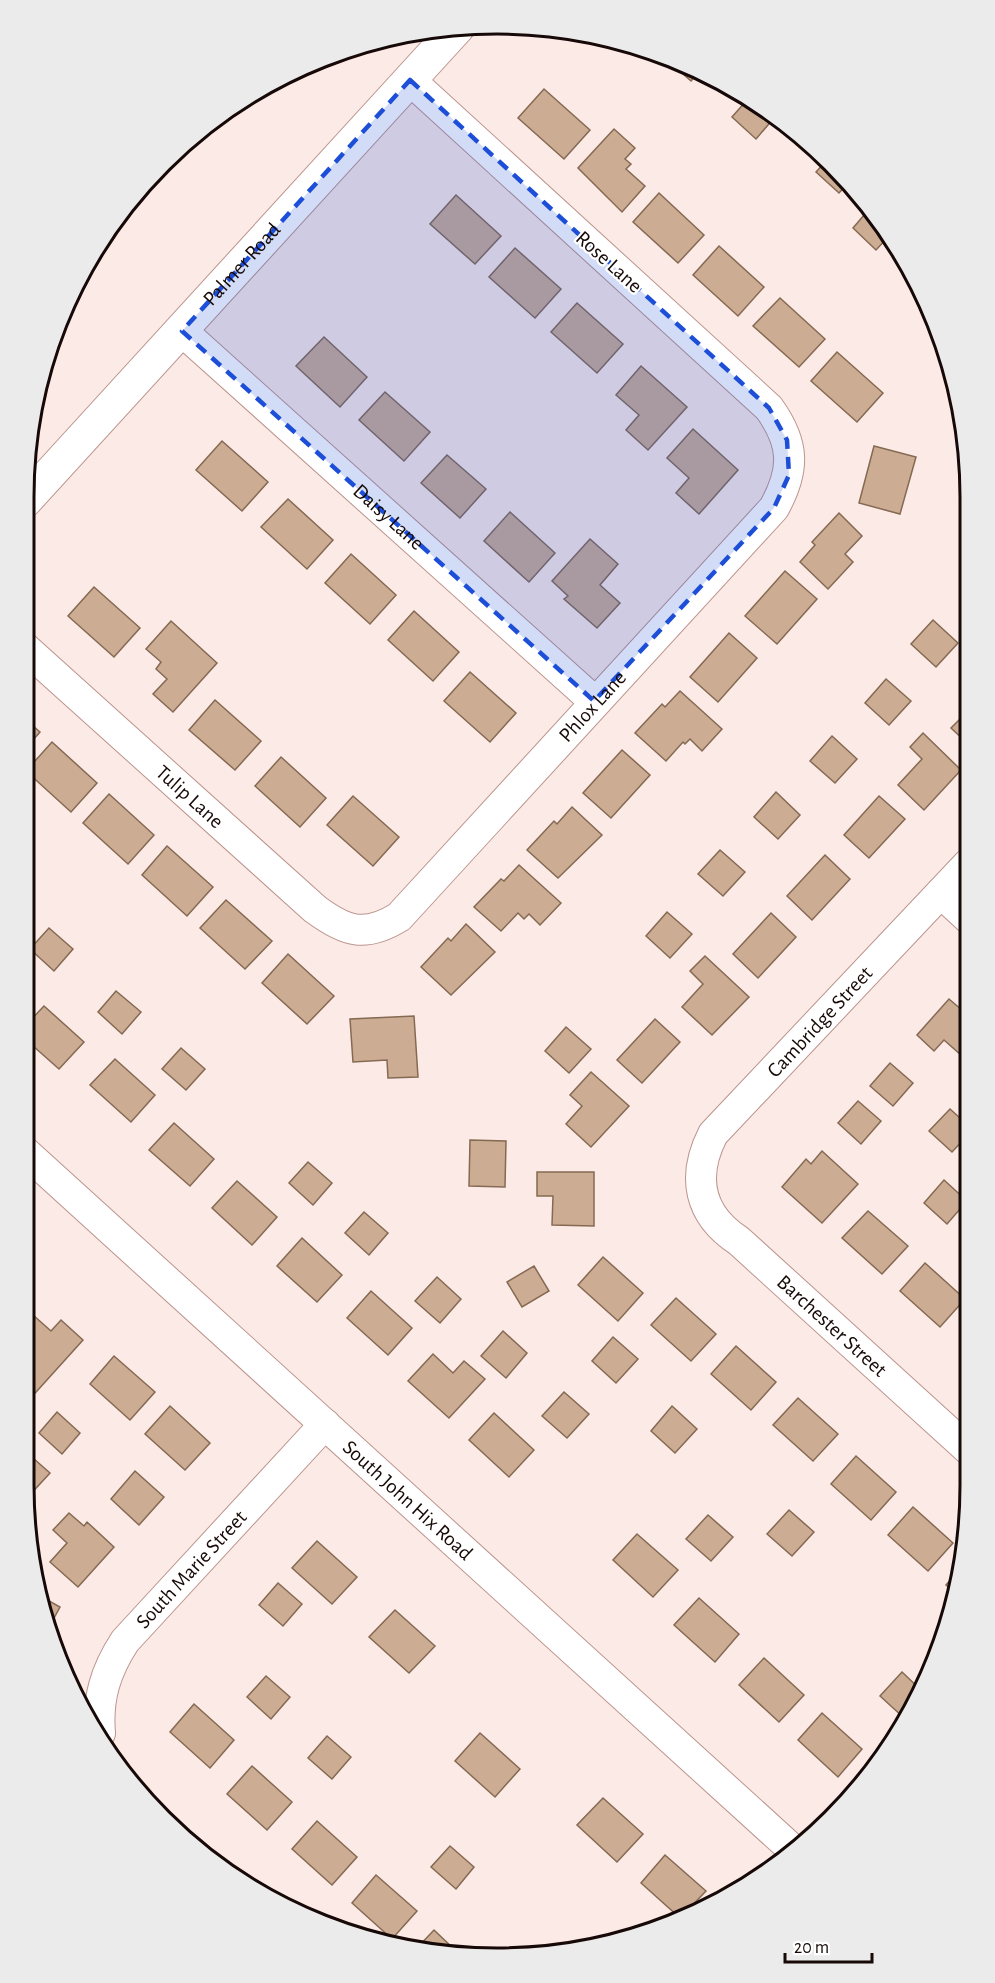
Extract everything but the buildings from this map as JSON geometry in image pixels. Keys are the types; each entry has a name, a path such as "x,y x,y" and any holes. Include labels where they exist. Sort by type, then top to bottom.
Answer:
{"street":[{"name":"Palmer Road","path":"34,491 449,37"},
{"name":"Rose Lane","path":"410,80 770,408 781,425 790,456"},
{"name":"Daisy Lane","path":"182,331 594,701"},
{"name":"Phlox Lane","path":"365,931 380,928 404,912 594,701 774,508 789,475 790,456"},
{"name":"Tulip Lane","path":"34,656 315,909 334,923 365,931"},
{"name":"Cambridge Street","path":"702,1193 700,1173 705,1150 713,1134 960,872"},
{"path":"940,893 960,911"},
{"name":"South John Hix Road","path":"34,1160 788,1846"},
{"name":"Barchester Street","path":"702,1193 710,1213 723,1231 740,1241 960,1442"},
{"name":"South Marie Street","path":"101,1723 103,1682 112,1660 125,1641 325,1424"}],"highlighted area":[{"path":"410,80 769,408 787,440 789,475 774,508 594,701 182,331"}]}
